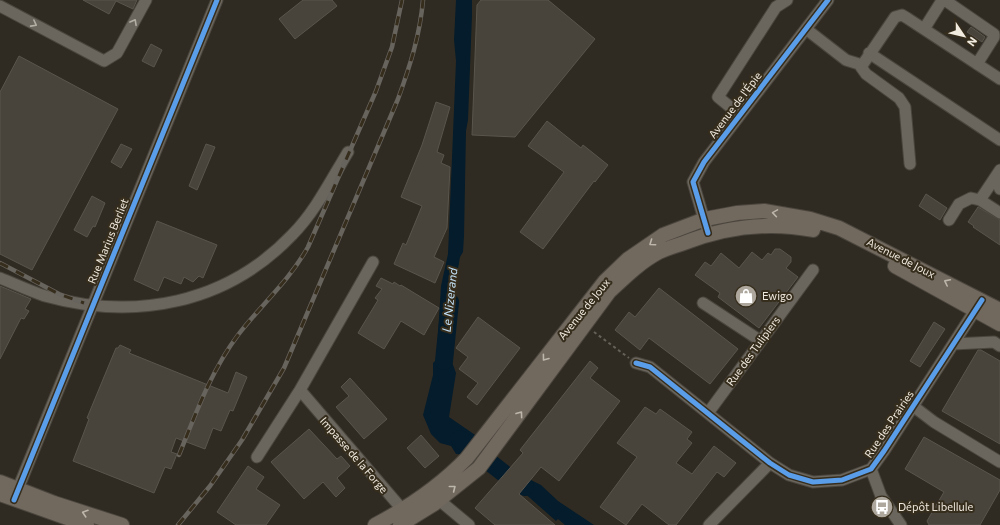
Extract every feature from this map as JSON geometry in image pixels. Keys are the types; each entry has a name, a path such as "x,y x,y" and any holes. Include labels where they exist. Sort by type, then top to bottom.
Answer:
{"main road":[{"name":"Avenue de Joux","path":"434,496 451,474 467,458 486,435 605,280 628,259 663,235 703,220 737,213 764,211 810,220 858,236 978,305 1000,324"},
{"name":"Avenue de Joux","path":"375,525 404,518 434,496 479,468 497,446 609,292 630,273 658,252 708,233 738,227 771,225 796,226 825,232 849,242 978,305 1000,310"},
{"path":"0,482 16,495 88,525"},
{"path":"0,494 16,495 122,525"}],"street":[{"path":"0,6 104,61 117,53 146,0"},
{"name":"Rue Marius Berliet","path":"16,495 92,304 217,0"},
{"path":"740,115 718,97 776,7 787,0"},
{"name":"Avenue de l'Épie","path":"708,233 693,182 704,162 828,0"},
{"path":"924,29 941,2 946,1 994,34 994,37 977,64"},
{"path":"910,164 905,107 899,98 866,74 861,67 898,16 907,18 1000,79"},
{"path":"806,28 846,60 862,65"},
{"path":"869,54 1000,140"},
{"path":"0,278 45,296 112,308 148,306 182,301 217,289 245,273 270,255 292,235 305,220 348,152"},
{"path":"998,173 1000,189"},
{"path":"980,200 998,173"},
{"path":"949,220 959,204 971,198 980,200 1000,213"},
{"path":"257,457 300,390 372,262"},
{"name":"Rue des Tulipiers","path":"708,413 813,270"},
{"path":"703,303 761,341"},
{"name":"Rue des Prairies","path":"636,363 650,367 770,463 789,475 812,482 842,480 871,469 978,305"},
{"path":"953,344 994,342 1000,346"},
{"name":"Impasse de la Forge","path":"300,390 404,518"},
{"path":"913,406 934,422 1000,462"},
{"path":"709,525 770,463"},
{"path":"871,469 881,496 901,525"},
{"path":"434,496 469,525"}],"path":[{"path":"585,326 636,363"}],"water":[{"path":"456,0 472,0 472,15 468,120 466,131 463,252 460,257 447,334 449,354 456,373 449,417 481,439 470,455 456,454 451,446 440,443 431,434 423,415 433,375 433,363 438,358 439,350 437,350 441,286 448,254 456,61 454,40"},
{"path":"531,480 541,485 558,501 594,525 565,525 558,519 556,521 522,491"}],"building":[{"path":"83,0 137,0 133,9 116,1 109,14"},
{"path":"303,0 332,0 337,6 295,39 279,19"},
{"path":"481,0 548,0 595,39 515,137 472,135 477,5"},
{"path":"971,27 985,37 982,42 967,32"},
{"path":"151,44 162,50 154,67 142,61"},
{"path":"19,56 118,109 32,270 0,254 0,92"},
{"path":"436,102 450,107 437,152 444,155 441,163 450,167 447,228 434,257 444,262 435,283 394,264 403,243 406,245 422,206 401,197 422,145"},
{"path":"547,121 581,148 583,145 608,165 595,182 594,181 543,249 520,232 564,172 528,146"},
{"path":"121,144 132,149 121,168 111,162"},
{"path":"206,144 215,147 197,190 189,186"},
{"path":"926,194 947,208 940,220 919,206"},
{"path":"92,196 105,203 95,227 93,226 87,237 74,230"},
{"path":"978,207 1000,220 1000,245 968,222"},
{"path":"157,221 217,245 203,278 199,276 193,282 184,277 181,284 164,277 158,291 134,280"},
{"path":"775,249 780,249 791,257 791,262 786,268 798,277 759,328 718,297 720,293 695,275 705,262 711,266 721,253 739,268 752,252 762,260 768,253 771,255"},
{"path":"381,278 393,284 394,282 400,286 401,285 439,308 424,335 401,321 384,349 358,333 378,300 375,298 382,289 376,286"},
{"path":"0,286 31,299 25,309 29,311 24,319 21,318 0,359"},
{"path":"659,288 738,349 710,384 649,338 640,350 615,330 629,312 635,317"},
{"path":"478,317 520,348 477,405 467,397 478,383 459,369 468,357 456,348"},
{"path":"934,322 945,329 920,367 910,361"},
{"path":"120,345 131,350 129,353 228,393 236,372 247,377 233,411 230,410 221,431 213,428 205,449 176,438 171,452 177,454 171,469 165,467 154,493 73,461 89,419 87,418 116,348"},
{"path":"978,350 981,350 1000,361 1000,444 942,411"},
{"path":"590,361 598,368 590,378 620,401 559,481 541,467 519,494 555,525 495,525 475,508 523,453 520,450"},
{"path":"350,378 387,419 364,439 336,407 349,396 341,387"},
{"path":"645,407 656,414 660,409 692,432 687,439 692,443 676,463 692,474 714,446 736,463 724,477 717,472 676,525 669,525 642,504 626,525 600,507 637,457 617,443"},
{"path":"309,429 337,459 341,456 350,466 337,478 345,488 336,497 323,482 304,499 271,462"},
{"path":"421,435 439,456 425,468 407,448"},
{"path":"924,437 1000,480 1000,490 980,525 929,525 927,521 944,492 905,469"},
{"path":"248,466 264,477 256,489 280,505 266,525 236,525 217,512"}],"waterway":[{"name":"Le Nizerand","path":"444,361 450,302"},
{"name":"Le Nizerand","path":"460,439 511,479 525,487"}],"railway":[{"path":"179,455 205,393 228,349 292,271 308,247 376,91 392,47 402,0"},
{"path":"178,525 210,486 242,440 284,368 398,99 414,50 420,26 423,0"},
{"path":"0,263 59,294 84,303"}],"cycle path":[{"path":"14,500 217,0"},
{"path":"708,233 693,182 704,162 828,0"},
{"path":"636,363 650,367 770,463 789,475 813,482 842,480 871,469 982,300"}],"place":[{"name":"Ewigo","path":"746,296"},
{"name":"Dépôt Libellule","path":"882,507"}]}
